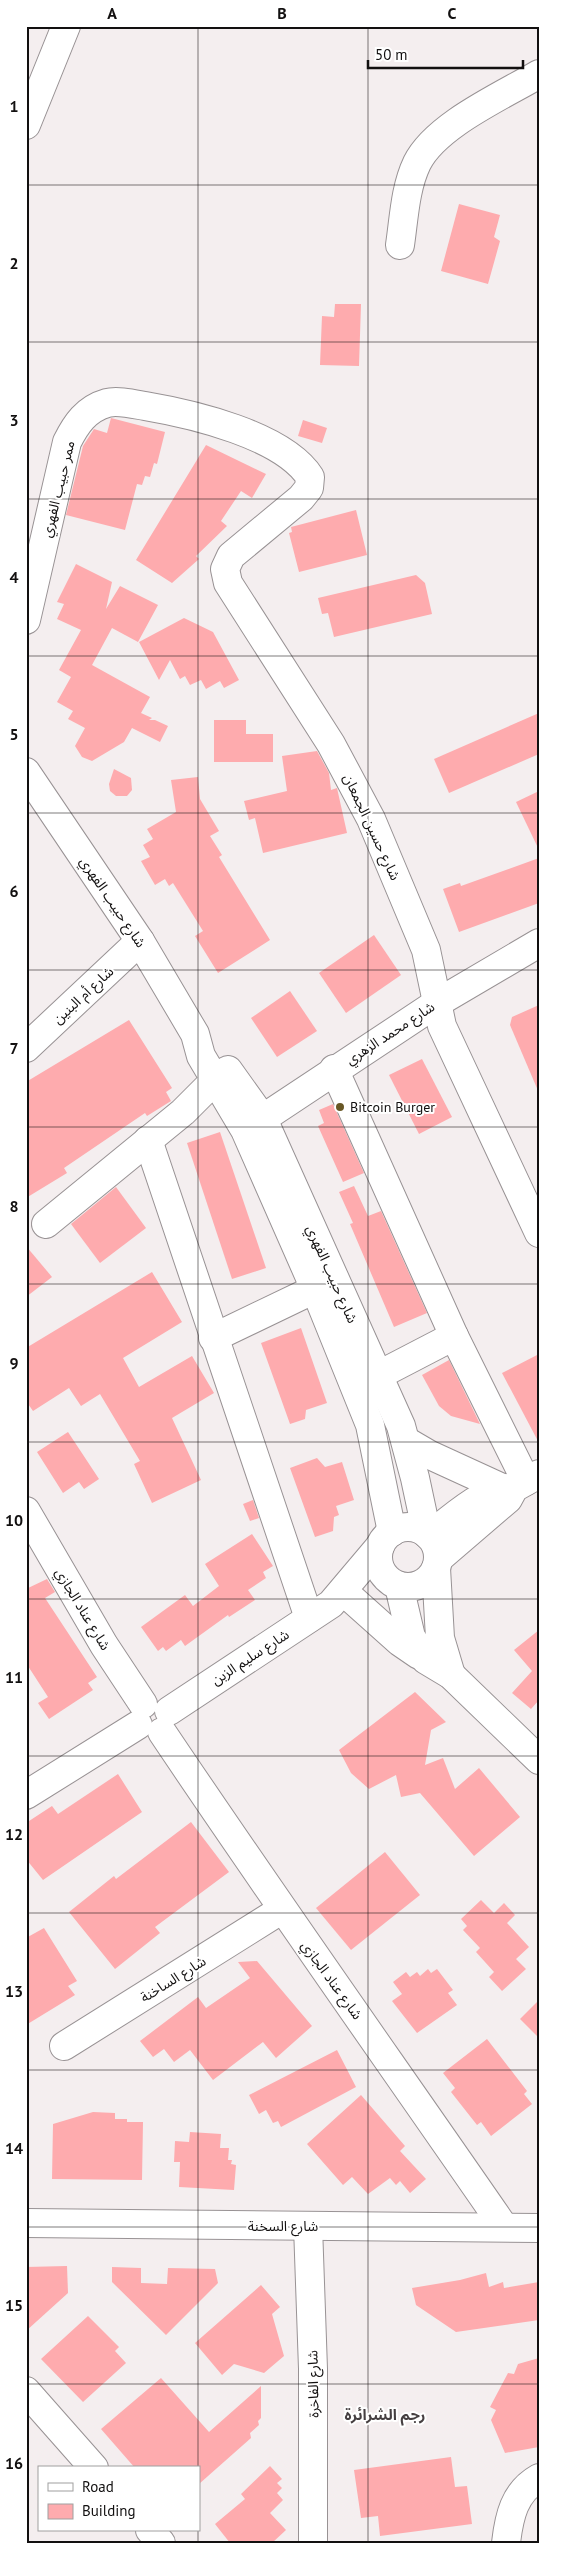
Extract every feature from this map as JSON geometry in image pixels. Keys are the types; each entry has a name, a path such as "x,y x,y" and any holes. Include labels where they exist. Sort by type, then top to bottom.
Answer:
{"street":[{"path":"26,125 66,26"},
{"path":"400,245 409,184 417,162 430,143 447,128 539,74"},
{"name":"ممر حبيب الفهري","path":"26,620 67,442 77,422 92,409 109,402 183,412 217,422 265,442 303,465"},
{"name":"شارع حسين الجمعان","path":"303,465 310,477 309,488 296,503 231,556 226,569 228,583 331,744 371,819 426,950 442,1026 539,1233"},
{"name":"شارع حبيب الفهري","path":"26,772 140,941 195,1034 201,1056 216,1079 254,1124 315,1289 370,1425 386,1539"},
{"name":"شارع أم البنين","path":"26,1048 140,941"},
{"name":"شارع محمد الزهري","path":"254,1124 334,1069 437,1003 539,943"},
{"name":"شارع حبيب الفهري","path":"195,1034 212,1049 254,1124 377,1376 406,1441 432,1549 440,1638 451,1675"},
{"path":"334,1069 520,1483"},
{"path":"46,1224 183,1112 216,1079"},
{"path":"148,1140 213,1338 331,1607 400,1642 451,1675 539,1760"},
{"path":"213,1338 315,1289"},
{"path":"377,1376 454,1336"},
{"path":"406,1441 430,1455 520,1483"},
{"path":"432,1549 410,1527 386,1539 378,1564 382,1573 398,1586 408,1587 425,1582 432,1549 469,1507 520,1483"},
{"name":"شارع عناد الجازي","path":"26,1511 104,1645 281,1910 390,2062 504,2227"},
{"name":"شارع سليم الزبن","path":"331,1607 386,1539"},
{"path":"398,1586 410,1636 426,1660"},
{"name":"شارع سليم الزبن","path":"26,1795 331,1607 398,1586"},
{"name":"شارع الساخنة","path":"64,2046 281,1910"},
{"name":"شارع السخنة","path":"26,2223 539,2228"},
{"name":"شارع الفاخرة","path":"308,2226 313,2369 312,2543"},
{"path":"26,2391 92,2466"},
{"path":"506,2543 508,2523 515,2502 523,2490 539,2478"},
{"path":"152,2532 161,2543"}],"building":[{"path":"459,204 500,215 494,237 500,241 488,284 441,271"},
{"path":"335,304 361,304 359,366 320,365 322,316 334,317"},
{"path":"111,418 165,432 157,464 154,463 150,477 145,476 142,485 137,484 125,530 66,515 83,446 94,429 107,433"},
{"path":"303,420 327,428 322,443 298,436"},
{"path":"206,445 266,474 252,498 241,491 221,521 227,526 196,556 199,559 172,583 136,560"},
{"path":"356,510 367,555 299,572 289,533 292,532 291,527"},
{"path":"76,564 112,582 106,609 120,586 158,605 138,642 112,628 92,665 150,697 141,713 152,718 149,720 155,720 168,726 160,742 132,728 124,742 92,761 82,757 75,746 85,728 68,719 73,711 57,702 71,677 59,670 81,630 57,619 64,604 57,602"},
{"path":"416,575 425,583 432,614 334,637 328,613 322,614 318,598"},
{"path":"184,618 213,632 239,680 224,688 220,681 206,689 201,680 190,685 185,676 180,679 170,660 159,680 139,642"},
{"path":"539,713 539,754 449,793 434,759"},
{"path":"214,720 246,720 246,734 273,734 273,762 214,762"},
{"path":"317,751 329,773 331,790 337,788 347,833 263,853 255,818 249,820 244,801 287,791 282,756"},
{"path":"114,769 131,778 132,790 127,796 116,796 110,791 109,784"},
{"path":"198,777 200,799 219,831 210,836 222,855 219,857 270,940 218,973 195,936 203,931 173,883 169,886 165,879 155,885 141,861 150,857 143,845 153,839 147,829 176,812 171,780"},
{"path":"539,791 539,850 516,802"},
{"path":"539,858 539,903 459,932 443,889 460,883 461,886"},
{"path":"374,935 401,975 346,1013 319,973"},
{"path":"290,991 317,1031 277,1057 251,1018"},
{"path":"539,1005 539,1093 510,1025 512,1017"},
{"path":"129,1020 172,1088 166,1092 171,1101 147,1116 145,1113 64,1168 67,1173 26,1198 26,1082"},
{"path":"422,1059 452,1117 419,1134 389,1075"},
{"path":"333,1104 364,1173 343,1182 318,1126 324,1123 319,1110"},
{"path":"220,1132 266,1268 232,1279 187,1143"},
{"path":"354,1186 368,1216 381,1211 427,1313 394,1327 350,1224 353,1223 339,1192"},
{"path":"116,1187 146,1228 100,1263 71,1224"},
{"path":"26,1246 52,1277 26,1297"},
{"path":"152,1272 182,1322 123,1358 139,1387 192,1356 214,1393 172,1418 201,1480 152,1503 134,1464 140,1461 100,1394 81,1406 69,1388 33,1411 26,1401 26,1348"},
{"path":"301,1328 327,1403 306,1410 305,1419 290,1424 261,1343"},
{"path":"539,1354 539,1443 502,1373"},
{"path":"449,1360 480,1424 451,1416 439,1406 422,1375"},
{"path":"68,1432 99,1479 84,1489 79,1482 63,1493 37,1452"},
{"path":"317,1458 325,1467 342,1462 354,1500 336,1506 339,1515 334,1517 333,1531 315,1537 290,1468"},
{"path":"253,1500 259,1518 250,1521 243,1504"},
{"path":"252,1534 273,1566 263,1572 266,1578 248,1590 255,1600 229,1617 228,1615 185,1646 181,1640 166,1651 163,1647 158,1651 141,1627 185,1595 193,1606 219,1586 205,1564"},
{"path":"47,1579 55,1592 45,1598 97,1677 88,1683 93,1690 49,1719 38,1703 48,1697 26,1663 26,1589"},
{"path":"539,1630 539,1700 531,1709 512,1693 532,1671 514,1650"},
{"path":"415,1692 446,1722 431,1730 425,1765 443,1758 455,1789 479,1768 520,1817 474,1856 420,1793 401,1797 396,1775 369,1789 351,1773 339,1750"},
{"path":"118,1774 142,1812 43,1880 26,1859 26,1823 52,1806 58,1814"},
{"path":"191,1822 229,1872 155,1927 160,1933 115,1969 69,1912 114,1876 116,1879"},
{"path":"385,1852 420,1895 351,1950 316,1908"},
{"path":"481,1900 494,1913 504,1903 515,1915 507,1923 529,1947 516,1959 526,1969 502,1991 489,1977 494,1972 476,1952 480,1948 463,1930 467,1926 461,1919"},
{"path":"44,1928 77,1981 68,1986 75,1995 26,2025 26,1938"},
{"path":"257,1961 312,2026 276,2058 263,2042 213,2080 190,2050 174,2062 164,2049 153,2057 140,2041 198,1997 206,2008 250,1978 238,1962"},
{"path":"428,1969 431,1973 437,1969 453,1990 448,1993 457,2005 417,2033 392,2001 402,1994 393,1982 406,1972 410,1977 417,1972 420,1976"},
{"path":"539,2000 539,2038 520,2019"},
{"path":"487,2039 527,2091 524,2094 532,2104 491,2136 481,2122 477,2125 451,2092 455,2088 443,2073"},
{"path":"337,2050 356,2087 281,2127 278,2121 273,2123 266,2110 259,2114 249,2095"},
{"path":"361,2095 405,2146 400,2151 426,2179 410,2193 400,2181 396,2185 390,2178 368,2194 352,2177 343,2185 307,2144"},
{"path":"93,2112 115,2113 115,2119 127,2119 127,2122 143,2122 142,2180 52,2179 53,2124"},
{"path":"190,2132 221,2134 220,2148 229,2148 228,2160 232,2160 231,2164 236,2165 234,2190 179,2187 180,2162 174,2162 175,2141 189,2142"},
{"path":"67,2266 68,2293 26,2331 26,2267"},
{"path":"112,2267 141,2268 141,2283 167,2284 168,2268 215,2269 218,2283 166,2335 112,2282"},
{"path":"486,2273 489,2287 503,2282 504,2288 539,2282 539,2320 456,2332 416,2305 412,2288 460,2280"},
{"path":"261,2285 280,2307 272,2314 284,2356 264,2373 234,2364 222,2375 195,2343"},
{"path":"88,2316 119,2347 115,2351 126,2363 83,2402 41,2359"},
{"path":"539,2358 539,2447 505,2453 491,2420 496,2410 490,2407 508,2373 514,2374 518,2364"},
{"path":"161,2378 209,2432 261,2386 261,2418 258,2421 259,2425 250,2433 251,2438 200,2483 200,2466 133,2466 101,2429"},
{"path":"451,2457 455,2487 467,2486 472,2524 380,2536 378,2516 361,2518 354,2470"},
{"path":"270,2466 282,2479 277,2483 282,2488 277,2493 283,2500 270,2513 286,2530 272,2543 230,2543 215,2524 245,2499 241,2494"}],"place":[{"name":"Bitcoin Burger","path":"340,1107"}],"district":[{"name":"رجم الشرائرة","path":"385,2414"}]}
